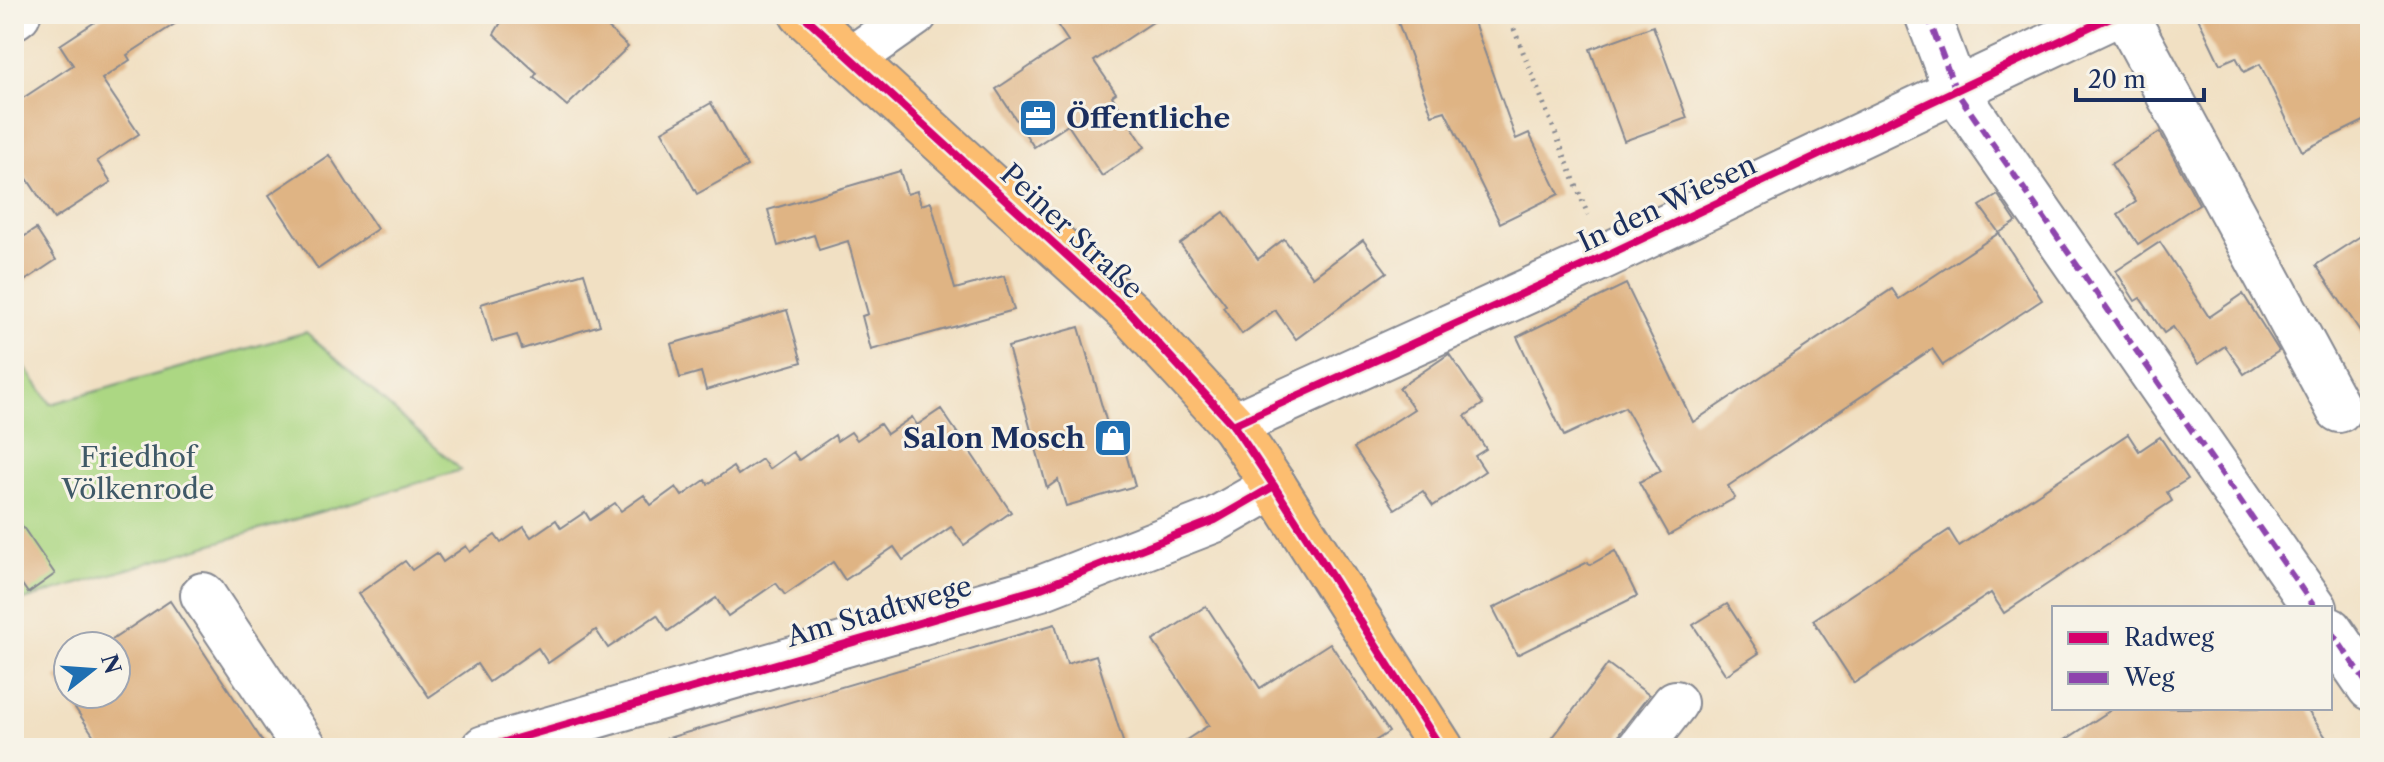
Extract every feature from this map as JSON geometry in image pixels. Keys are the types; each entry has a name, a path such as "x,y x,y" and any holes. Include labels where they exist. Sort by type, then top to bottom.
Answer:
{"main road":[{"name":"Peiner Straße","path":"802,14 1130,313 1233,425 1441,748"}],"street":[{"path":"851,59 915,14"},
{"path":"1927,14 1956,91 2314,606"},
{"name":"In den Wiesen","path":"1233,425 1605,256 2117,14"},
{"path":"2125,14 2339,410"},
{"name":"Am Stadtwege","path":"484,748 1041,588 1215,520 1274,486"},
{"path":"203,595 305,748"},
{"path":"2332,633 2370,688"},
{"path":"1640,748 1675,703"}],"path":[{"path":"1508,14 1605,256"}],"green space":[{"name":"Friedhof Völkenrode","path":"306,332 461,470 14,603 14,351 51,404"}],"building":[{"path":"107,14 190,14 127,55 130,60 102,79 139,134 97,161 111,182 54,219 14,159 14,104 73,65 60,45"},
{"path":"506,14 594,14 628,47 567,106 534,77 537,73 494,34"},
{"path":"1050,14 1165,14 1094,61 1116,93 1112,96 1145,147 1102,176 1068,125 1034,147 996,89 1068,41"},
{"path":"1395,14 1471,14 1516,139 1529,133 1559,194 1500,223 1445,111 1432,115"},
{"path":"2196,14 2370,14 2370,118 2302,151 2260,64 2244,72 2236,57 2220,64"},
{"path":"1653,26 1687,118 1624,141 1590,49"},
{"path":"711,103 747,166 697,194 662,131"},
{"path":"2160,132 2199,204 2138,244 2118,214 2136,202 2111,164"},
{"path":"329,155 377,229 318,269 269,195"},
{"path":"900,171 907,194 917,191 921,205 931,202 955,289 1004,276 1014,310 871,350 862,316 868,314 848,241 819,250 814,235 778,246 768,210"},
{"path":"1998,195 2016,222 1999,233 1980,206"},
{"path":"1224,212 1258,259 1284,239 1313,277 1363,240 1387,272 1296,339 1275,310 1242,334 1223,307 1226,305 1180,244"},
{"path":"36,229 56,260 14,288 14,243"},
{"path":"2370,230 2370,346 2316,265"},
{"path":"1999,233 2042,300 1943,365 1932,349 1728,486 1735,498 1669,535 1639,482 1661,471 1625,407 1564,436 1517,337 1626,284 1693,422 1892,289 1899,299"},
{"path":"2160,242 2209,317 2243,294 2279,351 2244,374 2225,346 2198,364 2173,327 2164,333 2140,298 2135,301 2116,271"},
{"path":"584,273 600,325 522,349 517,335 492,342 481,304"},
{"path":"787,310 802,362 706,390 701,372 680,378 671,344"},
{"path":"1079,327 1108,427 1118,425 1135,486 1066,506 1058,480 1047,488 1008,347"},
{"path":"1449,354 1483,404 1465,416 1486,449 1475,456 1485,471 1433,506 1423,491 1395,509 1354,448 1414,409 1399,388"},
{"path":"941,409 1011,512 964,545 951,527 903,560 894,547 845,580 833,562 785,595 776,583 728,616 716,598 668,631 657,615 608,648 596,630 548,663 538,648 489,682 477,664 429,697 358,594 405,561 412,570 437,553 443,562 466,546 470,552 495,535 501,543 524,527 531,537 556,520 561,528 585,512 590,520 615,503 621,511 644,495 651,505 676,487 682,496 705,480 708,484 733,467 738,475 762,459 769,469 793,452 799,460 835,435 837,441 851,432 857,440 880,424 887,434 912,417 917,425"},
{"path":"2128,434 2139,451 2160,437 2188,479 2167,492 2172,501 2004,613 1991,593 1854,683 1813,620 1949,530 1959,546"},
{"path":"14,514 55,574 28,593 14,573"},
{"path":"1615,551 1637,596 1517,655 1493,608"},
{"path":"170,601 267,748 102,748 76,710 132,710 132,630 127,630"},
{"path":"1727,604 1759,653 1726,675 1693,625"},
{"path":"1206,606 1260,688 1330,643 1389,732 1364,748 1174,748 1209,725 1153,641"},
{"path":"1055,624 1067,664 1096,655 1125,748 666,748 665,739"},
{"path":"1608,664 1649,695 1620,733 1616,748 1545,748"},
{"path":"2111,710 2307,710 2333,748 2053,748"}],"marked path":[{"path":"1927,14 1956,91 2314,606"},
{"path":"2332,633 2370,688"}],"cycle path":[{"path":"802,14 1130,313 1233,425 1441,748"},
{"path":"1233,425 1605,256 2117,14"},
{"path":"484,748 1041,588 1215,520 1274,486"}],"place":[{"name":"Öffentliche","path":"1038,118"},
{"name":"Salon Mosch","path":"1113,438"}]}
